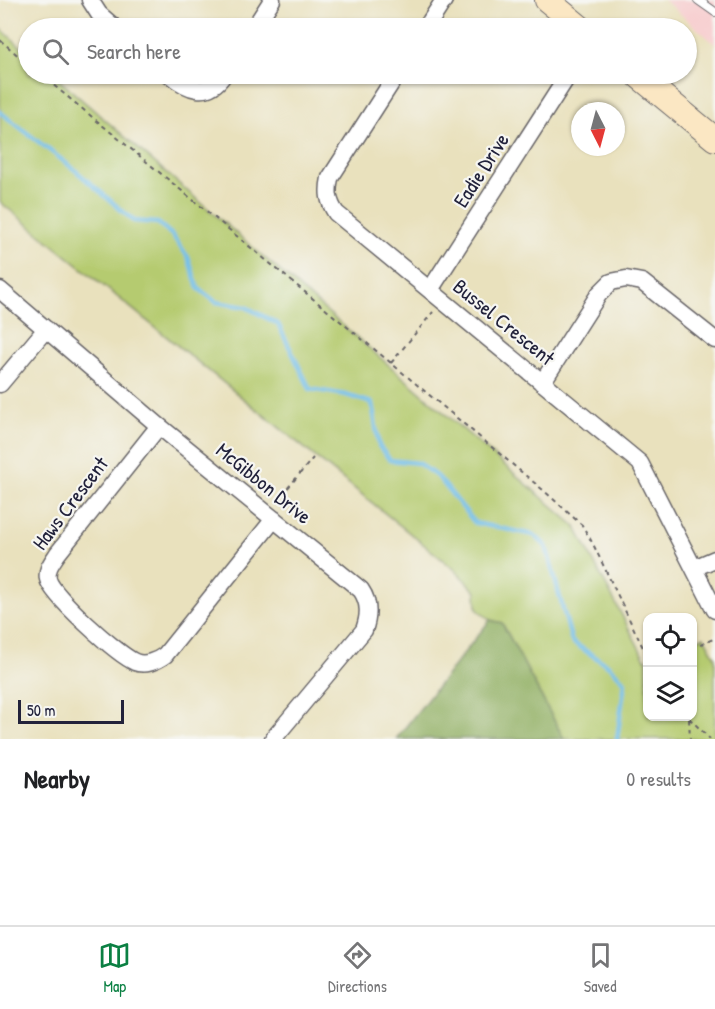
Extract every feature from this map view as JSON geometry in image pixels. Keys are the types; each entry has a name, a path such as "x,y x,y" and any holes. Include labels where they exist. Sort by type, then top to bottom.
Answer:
{"street":[{"path":"90,0 93,7 104,18"},
{"path":"260,18 272,0"},
{"path":"432,18 444,0"},
{"path":"547,0 569,18"},
{"path":"182,84 192,89 209,87 214,84"},
{"name":"Bussel Crescent","path":"391,84 330,178 327,190 330,204 336,213 639,463 715,610"},
{"name":"Eadie Drive","path":"430,290 563,84"},
{"path":"648,84 715,139"},
{"path":"542,383 599,294 611,282 626,279 642,282 715,340"},
{"name":"McGibbon Drive","path":"0,290 159,426 362,590 368,608 364,630 273,739"},
{"path":"0,384 46,329"},
{"name":"Haws Crescent","path":"159,426 58,554 48,571 50,585 64,603 116,648 142,664 158,660 165,655 270,516"},
{"path":"694,568 715,559"}],"lane":[{"path":"698,0 715,12"}],"path":[{"path":"0,40 18,55"},
{"path":"52,84 391,363 582,525 643,648"},
{"path":"391,363 433,312"},
{"path":"270,516 313,458"},
{"path":"697,647 713,639"},
{"path":"689,721 690,739"},
{"path":"693,721 710,739"}],"shaded area":[{"path":"664,0 715,0 715,44 697,28 697,18 685,18"}],"green space":[{"path":"0,28 18,44 18,84 64,84 575,526 643,655 643,721 697,721 697,640 704,637 715,657 715,739 564,739 502,623 490,620 477,609 476,592 454,569 0,202"},
{"path":"490,620 502,623 564,739 396,739"}],"waterway":[{"path":"0,112 75,170 134,221 158,223 172,235 188,257 198,288 216,302 246,307 278,324 310,389 346,395 372,403 379,446 390,460 418,463 439,478 475,523 534,535 546,546 572,642 609,666 625,682 617,739"}]}
